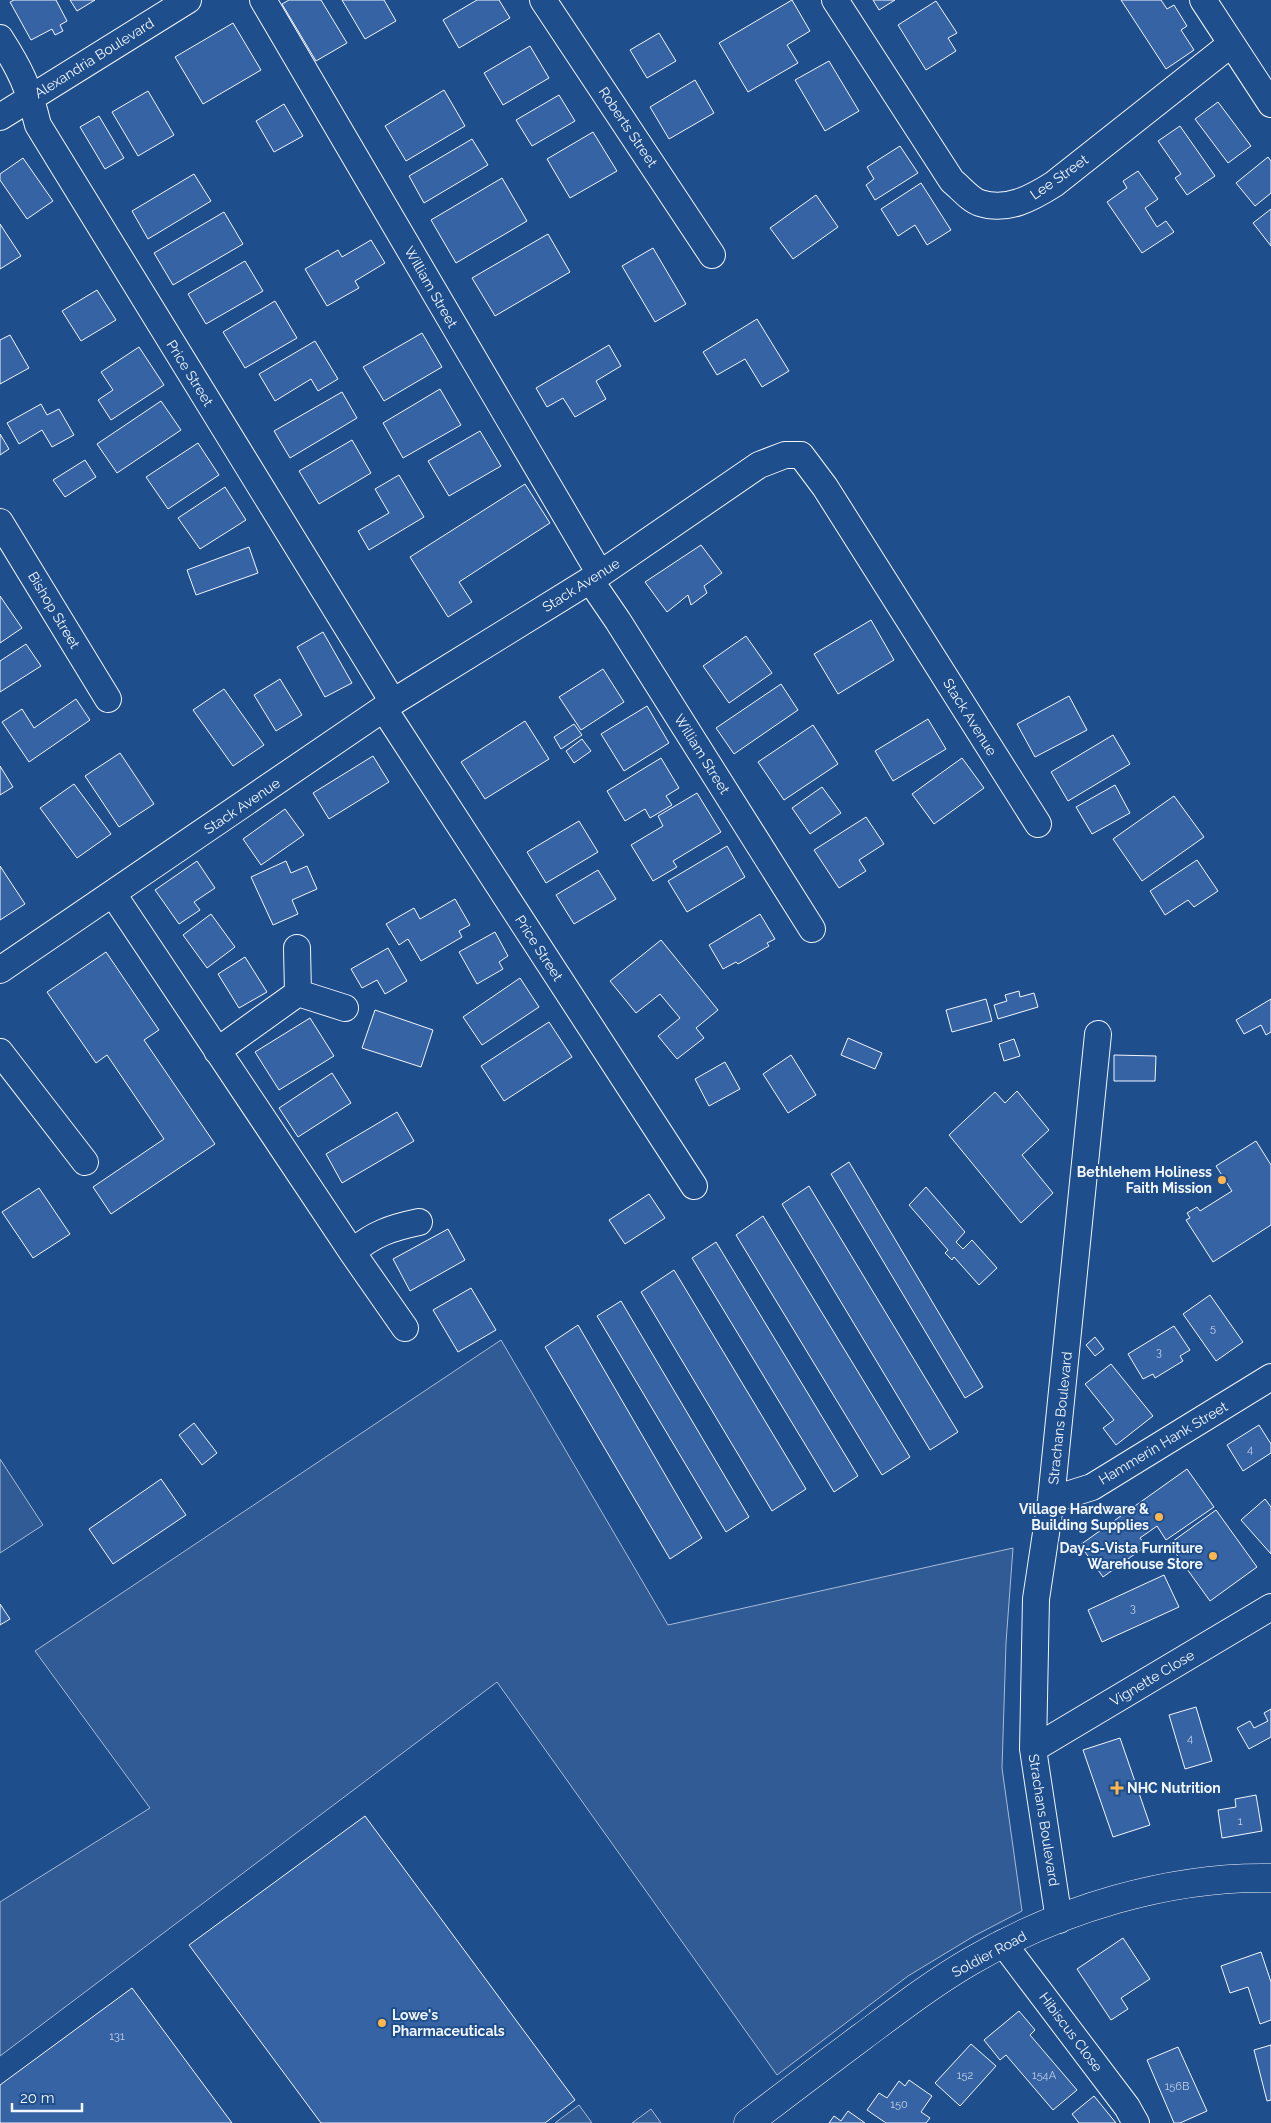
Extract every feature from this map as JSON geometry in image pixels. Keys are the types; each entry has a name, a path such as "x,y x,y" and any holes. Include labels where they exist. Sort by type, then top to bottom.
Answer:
{"main road":[{"name":"Soldier Road","path":"748,2123 906,2003 970,1961 1003,1943 1103,1903 1182,1884 1215,1880 1271,1878"}],"street":[{"name":"Alexandria Boulevard","path":"0,117 188,0"},
{"name":"William Street","path":"263,0 624,629 812,929"},
{"name":"Roberts Street","path":"544,0 712,255"},
{"name":"Lee Street","path":"835,0 952,180 978,203 1003,206 1031,199 1054,184 1231,44"},
{"path":"1203,0 1271,104"},
{"name":"Price Street","path":"0,38 19,68 31,97 38,125 388,706 694,1186"},
{"name":"Stack Avenue","path":"0,970 388,706 595,577 759,464 785,455 801,455 831,495 1038,824"},
{"name":"Bishop Street","path":"0,522 108,699"},
{"path":"113,894 352,1252 405,1328"},
{"path":"297,948 298,993"},
{"path":"217,1051 298,993"},
{"path":"298,993 345,1008"},
{"name":"Strachans Boulevard","path":"1059,1920 1033,1749 1036,1599 1051,1500 1098,1034"},
{"path":"0,1052 85,1162"},
{"path":"352,1252 369,1238 419,1222"},
{"name":"Hammerin Hank Street","path":"1051,1500 1092,1487 1271,1377"},
{"name":"Vignette Close","path":"1033,1749 1271,1607"},
{"name":"Hibiscus Close","path":"1003,1943 1127,2107 1136,2123"}],"shaded area":[{"path":"501,1340 668,1625 1013,1548 1006,1643 1002,1768 1022,1911 974,1936 908,1976 777,2075 497,1682 0,2056 0,1902 150,1808 35,1651"},
{"path":"0,1459 43,1525 0,1553"},
{"path":"579,2105 592,2123 555,2123"},
{"path":"651,2109 661,2123 632,2123"}],"building":[{"path":"14,0 56,0 67,21 60,25 63,31 55,35 52,29 31,40 10,2"},
{"path":"70,0 95,0 77,11"},
{"path":"289,0 321,0 347,43 316,61 282,4"},
{"path":"342,0 384,0 396,21 365,39"},
{"path":"477,0 499,0 510,18 459,48 443,20"},
{"path":"792,0 810,31 787,45 798,63 748,92 719,43"},
{"path":"873,0 895,0 879,10"},
{"path":"1121,0 1161,0 1167,9 1174,5 1187,26 1181,30 1194,50 1166,69"},
{"path":"936,1 957,33 948,38 956,51 926,70 898,25"},
{"path":"233,23 261,70 203,104 175,57"},
{"path":"659,33 676,61 647,78 630,50"},
{"path":"530,46 549,78 503,105 484,73"},
{"path":"829,61 859,111 825,131 795,80"},
{"path":"695,80 714,113 669,139 650,107"},
{"path":"444,90 465,126 406,161 385,126"},
{"path":"148,91 174,135 138,156 112,112"},
{"path":"559,95 575,121 532,146 516,120"},
{"path":"1218,102 1251,146 1228,163 1195,119"},
{"path":"284,104 303,136 274,152 256,121"},
{"path":"99,116 124,158 105,169 80,127"},
{"path":"1180,126 1215,176 1187,195 1175,178 1181,174 1158,141"},
{"path":"593,132 617,171 570,198 547,159"},
{"path":"472,139 488,165 424,203 409,176"},
{"path":"900,146 918,173 875,200 866,185 874,179 867,167"},
{"path":"1268,157 1271,161 1271,193 1255,206 1236,183"},
{"path":"23,158 53,201 27,219 0,180 0,174"},
{"path":"1138,171 1158,199 1145,208 1157,227 1166,221 1174,232 1142,253 1107,202 1127,188 1123,181"},
{"path":"194,174 211,201 148,239 132,211"},
{"path":"502,178 527,221 456,263 431,220"},
{"path":"921,183 951,230 927,245 915,225 898,236 881,209"},
{"path":"816,195 838,227 793,259 770,228"},
{"path":"1271,209 1271,246 1253,223"},
{"path":"224,212 243,244 173,285 154,253"},
{"path":"0,224 21,256 0,269"},
{"path":"548,234 570,272 495,316 472,278"},
{"path":"371,240 385,263 355,281 359,288 327,306 305,269 338,250 342,257"},
{"path":"653,248 686,304 655,322 622,266"},
{"path":"245,261 263,291 206,324 188,294"},
{"path":"97,290 116,320 81,341 62,311"},
{"path":"275,301 297,338 245,368 223,332"},
{"path":"757,319 789,371 762,387 745,359 717,375 703,352"},
{"path":"422,333 442,367 384,401 363,367"},
{"path":"10,335 29,368 0,384 0,340"},
{"path":"315,341 338,379 318,391 311,379 275,401 259,374"},
{"path":"609,345 621,366 596,381 606,399 575,417 563,398 547,407 536,388"},
{"path":"139,347 164,385 111,420 98,400 113,390 101,372"},
{"path":"440,389 461,425 403,458 383,423"},
{"path":"342,392 357,418 290,458 274,431"},
{"path":"161,401 181,430 117,473 97,444"},
{"path":"41,404 47,415 59,409 74,435 52,447 42,430 19,444 7,423"},
{"path":"480,431 501,466 449,496 428,461"},
{"path":"0,434 9,449 0,455"},
{"path":"352,440 371,473 319,504 299,471"},
{"path":"198,443 219,475 168,509 146,477"},
{"path":"85,460 96,477 65,497 53,480"},
{"path":"399,475 424,517 369,550 358,531 389,513 375,489"},
{"path":"525,484 550,523 459,582 472,602 448,617 410,557"},
{"path":"225,487 246,520 200,549 178,518"},
{"path":"701,545 722,573 704,586 707,593 691,605 688,595 667,612 645,582"},
{"path":"249,547 258,573 196,595 187,570"},
{"path":"0,596 22,628 0,643"},
{"path":"871,620 894,660 838,694 814,654"},
{"path":"323,632 352,683 325,697 297,647"},
{"path":"746,636 772,673 729,703 703,666"},
{"path":"26,644 41,666 0,692 0,661"},
{"path":"603,669 624,702 581,730 559,697"},
{"path":"280,679 302,715 276,731 254,695"},
{"path":"781,684 798,710 734,754 716,728"},
{"path":"224,689 264,745 233,766 193,710"},
{"path":"1069,696 1087,730 1035,757 1017,724"},
{"path":"76,699 90,720 29,762 2,722 22,709 34,728"},
{"path":"647,706 669,743 624,771 601,734"},
{"path":"928,719 946,749 893,781 875,751"},
{"path":"525,721 549,759 485,799 461,762"},
{"path":"574,724 582,735 561,749 554,737"},
{"path":"813,725 838,764 784,800 758,762"},
{"path":"1113,735 1130,764 1068,801 1051,772"},
{"path":"582,739 591,751 574,763 566,751"},
{"path":"120,753 154,804 119,827 85,776"},
{"path":"373,756 389,782 329,819 313,793"},
{"path":"661,758 679,788 666,796 672,805 650,818 645,809 625,821 607,791"},
{"path":"962,758 984,788 934,824 912,794"},
{"path":"0,766 13,787 0,795"},
{"path":"74,784 111,834 77,858 40,808"},
{"path":"1115,785 1130,813 1092,834 1076,807"},
{"path":"822,787 841,813 810,834 792,808"},
{"path":"697,793 721,832 673,861 677,867 653,881 631,845 663,826 658,816"},
{"path":"1174,796 1204,837 1142,881 1113,839"},
{"path":"285,809 304,835 261,865 243,839"},
{"path":"866,817 884,844 859,860 866,871 839,888 814,850"},
{"path":"579,821 598,852 546,883 527,852"},
{"path":"727,846 745,877 687,912 668,881"},
{"path":"1197,860 1218,891 1194,907 1188,900 1165,915 1150,891"},
{"path":"197,861 215,888 194,902 200,910 179,924 155,890"},
{"path":"286,861 291,873 307,866 317,889 292,900 298,914 273,925 251,877"},
{"path":"0,866 25,904 0,920"},
{"path":"598,870 616,899 574,924 556,895"},
{"path":"455,899 470,925 459,931 462,937 421,961 408,939 399,945 386,924 414,908 420,919"},
{"path":"211,914 235,947 207,968 183,935"},
{"path":"760,914 775,939 767,943 769,946 738,964 736,962 723,969 709,945"},
{"path":"495,932 508,956 499,962 503,969 477,984 459,952"},
{"path":"661,940 718,1010 696,1028 704,1038 677,1059 658,1036 680,1018 660,994 636,1013 610,981"},
{"path":"388,948 407,981 385,994 377,980 362,988 351,969"},
{"path":"106,952 159,1030 144,1040 215,1144 111,1214 93,1187 164,1139 107,1055 96,1063 47,992"},
{"path":"245,957 267,992 239,1008 218,974"},
{"path":"520,978 539,1007 482,1045 463,1017"},
{"path":"1019,991 1020,997 1034,993 1038,1007 998,1019 994,1005 1007,1001 1005,995"},
{"path":"986,999 992,1021 952,1032 946,1010"},
{"path":"1271,999 1271,1032 1266,1035 1261,1025 1244,1034 1236,1020"},
{"path":"375,1010 433,1030 421,1067 362,1048"},
{"path":"310,1018 334,1056 279,1090 255,1052"},
{"path":"549,1022 572,1057 504,1101 481,1066"},
{"path":"848,1038 882,1053 875,1069 841,1055"},
{"path":"1014,1039 1020,1056 1004,1061 999,1044"},
{"path":"791,1055 816,1095 788,1113 763,1074"},
{"path":"1114,1055 1156,1056 1155,1081 1114,1081"},
{"path":"725,1062 740,1089 709,1106 695,1079"},
{"path":"332,1073 351,1103 298,1137 279,1108"},
{"path":"1017,1091 1049,1130 1022,1155 1053,1193 1021,1223 949,1135 995,1092 1005,1103"},
{"path":"397,1112 414,1141 342,1183 326,1154"},
{"path":"1256,1141 1271,1165 1271,1225 1213,1262 1186,1220 1190,1218 1187,1213 1197,1207 1200,1211 1232,1191 1216,1166"},
{"path":"849,1162 983,1387 965,1398 831,1174"},
{"path":"809,1186 958,1432 930,1450 782,1204"},
{"path":"926,1187 965,1232 956,1242 963,1249 972,1240 997,1268 979,1285 954,1257 952,1260 945,1253 948,1250 909,1205"},
{"path":"39,1188 70,1234 33,1258 2,1212"},
{"path":"649,1194 665,1218 625,1244 609,1220"},
{"path":"763,1216 910,1457 882,1475 736,1235"},
{"path":"448,1229 465,1260 410,1291 393,1259"},
{"path":"716,1242 858,1476 834,1492 692,1258"},
{"path":"674,1270 806,1489 772,1511 641,1292"},
{"path":"471,1288 496,1330 458,1352 433,1310"},
{"path":"1210,1295 1243,1342 1216,1361 1183,1314"},
{"path":"621,1301 749,1517 726,1532 597,1316"},
{"path":"578,1325 702,1538 670,1559 545,1347"},
{"path":"1174,1326 1190,1350 1180,1356 1183,1361 1155,1378 1153,1374 1143,1379 1128,1354"},
{"path":"1095,1337 1104,1349 1095,1356 1086,1345"},
{"path":"1111,1364 1153,1416 1116,1445 1103,1428 1114,1420 1085,1384"},
{"path":"194,1423 217,1453 202,1465 179,1435"},
{"path":"1259,1425 1271,1444 1271,1453 1243,1471 1227,1445"},
{"name":"Village Hardware & Building Supplies","path":"1187,1469 1214,1507 1166,1540 1157,1526 1140,1538 1146,1546 1103,1577 1080,1545"},
{"path":"161,1479 186,1515 113,1564 89,1529"},
{"path":"1265,1499 1271,1507 1271,1554 1241,1520"},
{"name":"Day-S-Vista Furniture Warehouse Store","path":"1216,1510 1257,1567 1210,1601 1169,1544"},
{"path":"1164,1575 1179,1607 1102,1642 1088,1610"},
{"path":"0,1604 10,1619 0,1625"},
{"path":"1196,1707 1212,1761 1185,1769 1169,1715"},
{"path":"1271,1709 1271,1737 1249,1749 1237,1728 1250,1721 1254,1728 1268,1721 1264,1713"},
{"path":"1120,1738 1150,1825 1113,1837 1083,1750"},
{"path":"1256,1795 1262,1831 1222,1838 1218,1810 1236,1807 1235,1799"},
{"name":"Lowe's Pharmaceuticals","path":"365,1816 575,2100 545,2123 321,2123 189,1945"},
{"path":"1123,1938 1150,1979 1121,1998 1128,2009 1111,2020 1077,1969"},
{"path":"1261,1952 1271,1982 1271,2020 1260,2024 1248,1987 1230,1993 1221,1966"},
{"path":"132,1988 232,2123 0,2123 0,2085"},
{"path":"1019,2011 1035,2030 1030,2035 1077,2090 1053,2110 1006,2055 1000,2060 984,2040"},
{"path":"971,2044 996,2066 960,2106 935,2083"},
{"path":"1271,2045 1271,2100 1267,2101 1254,2050"},
{"path":"1178,2047 1207,2111 1180,2123 1174,2123 1147,2060"},
{"path":"909,2080 932,2096 921,2112 930,2118 926,2123 886,2123 867,2110 879,2093 887,2098 899,2081 905,2086"},
{"path":"1094,2096 1116,2123 1079,2123 1072,2114"},
{"path":"848,2111 865,2123 829,2123 834,2116 841,2121"}],"place":[{"name":"Bethlehem Holiness Faith Mission","path":"1222,1180"},
{"name":"Village Hardware & Building Supplies","path":"1159,1517"},
{"name":"Day-S-Vista Furniture Warehouse Store","path":"1213,1556"},
{"name":"NHC Nutrition","path":"1117,1788"},
{"name":"Lowe's Pharmaceuticals","path":"382,2023"}]}
